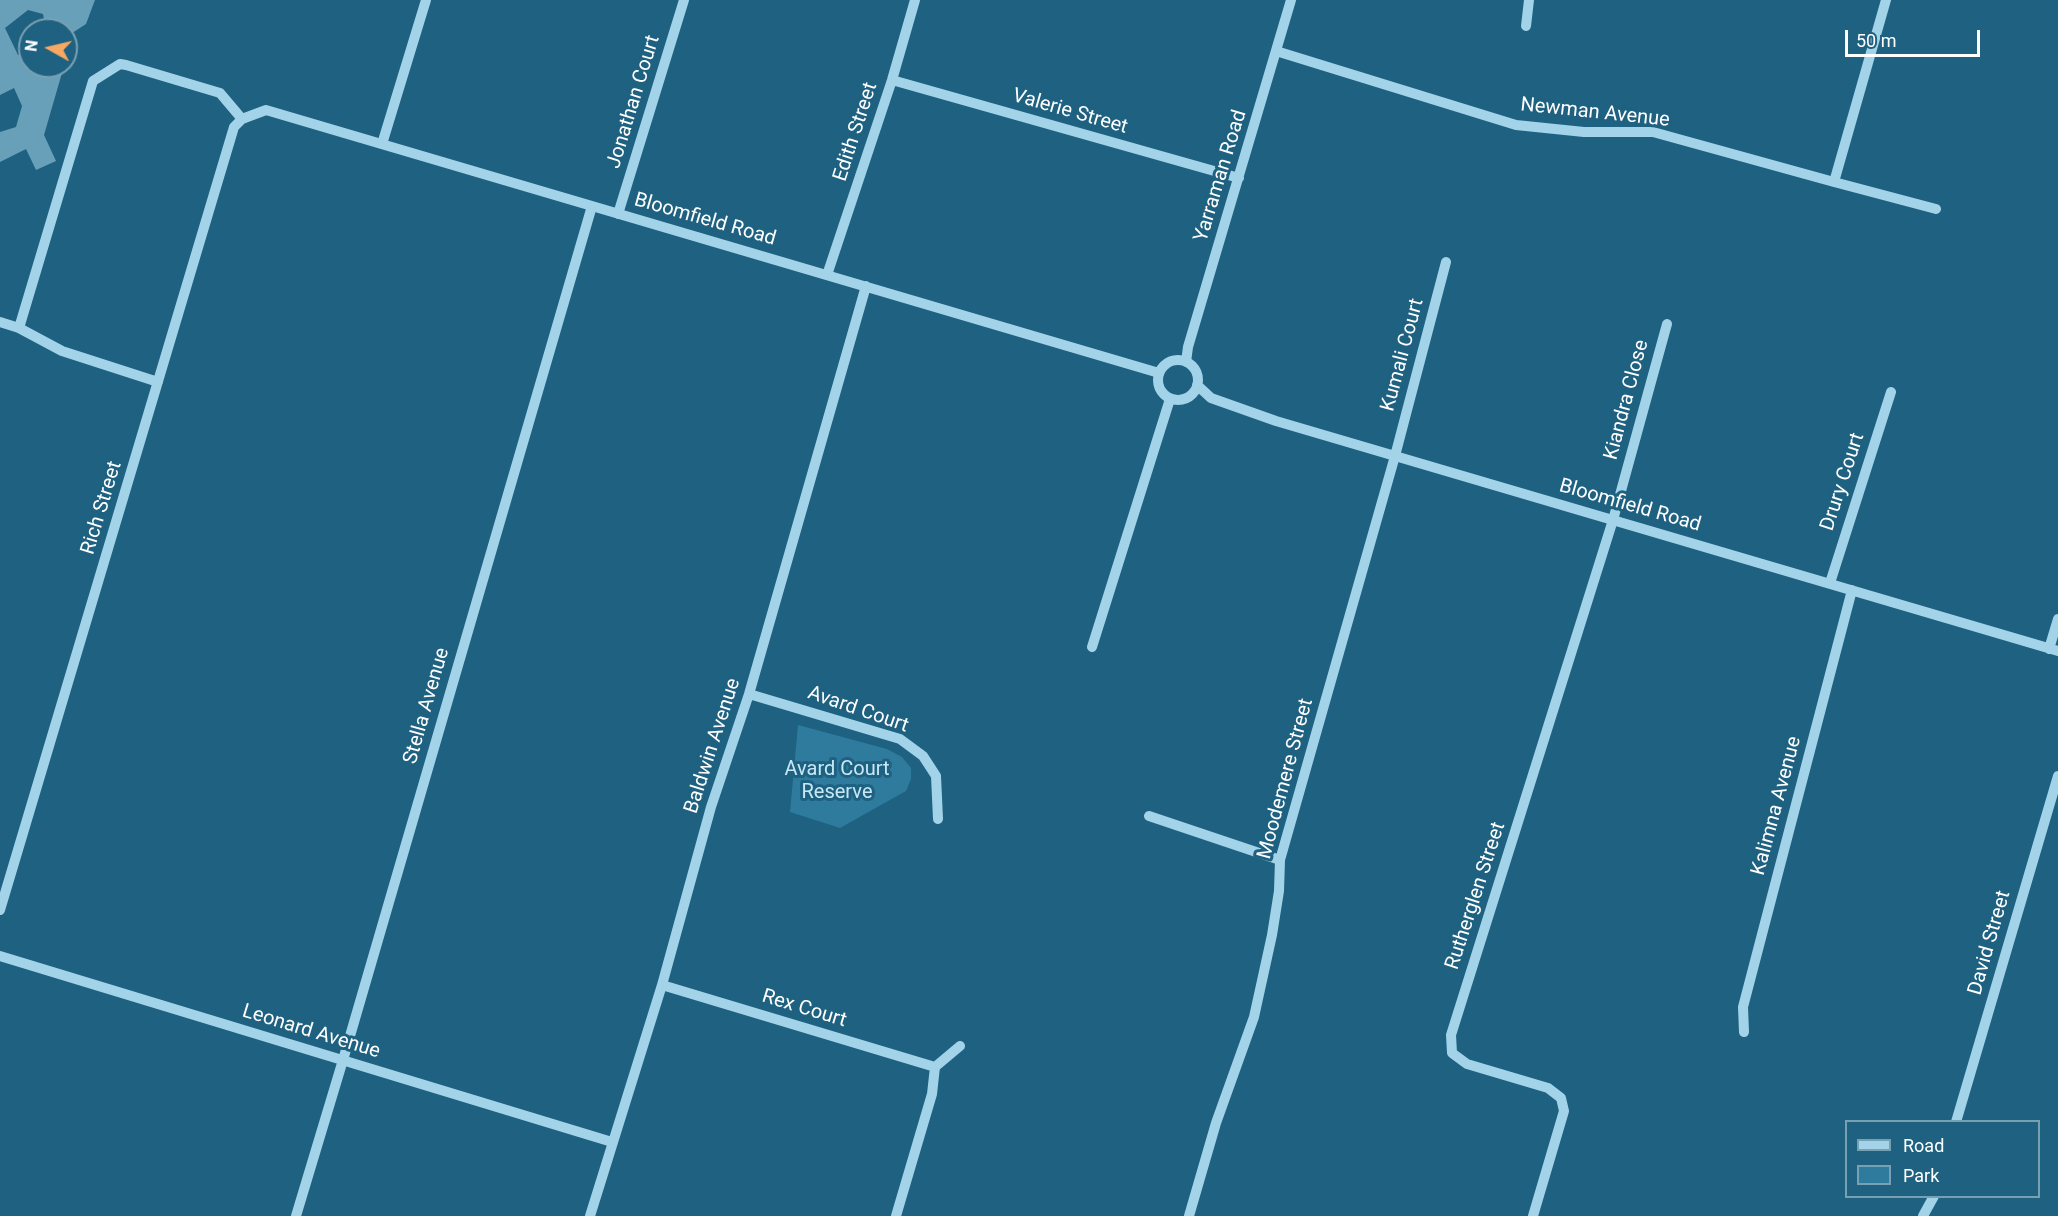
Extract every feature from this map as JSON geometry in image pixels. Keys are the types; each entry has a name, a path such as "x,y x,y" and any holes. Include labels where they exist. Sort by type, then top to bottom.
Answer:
{"street":[{"path":"382,144 426,0"},
{"name":"Jonathan Court","path":"618,214 684,0"},
{"name":"Edith Street","path":"827,275 892,80 915,0"},
{"name":"Yarraman Road","path":"1186,362 1188,347 1291,0"},
{"path":"1526,26 1529,0"},
{"path":"1833,182 1886,0"},
{"name":"Newman Avenue","path":"1276,51 1516,125 1584,132 1653,132 1936,209"},
{"path":"19,327 93,81 120,64 126,65 220,93 242,119"},
{"name":"Valerie Street","path":"892,80 1239,178"},
{"name":"Bloomfield Road","path":"242,119 266,110 1159,373"},
{"name":"Rich Street","path":"0,910 234,127 242,119"},
{"name":"Stella Avenue","path":"296,1216 592,206"},
{"name":"Kumali Court","path":"1395,456 1446,262"},
{"name":"Baldwin Avenue","path":"590,1216 662,985 711,807 749,694 866,286"},
{"path":"0,322 19,327 62,351 158,382"},
{"name":"Kiandra Close","path":"1613,520 1667,324"},
{"path":"1173,361 1186,362 1197,374 1197,385 1190,396 1177,400 1170,399 1158,385 1159,373 1162,367 1173,361"},
{"name":"Bloomfield Road","path":"1197,385 1211,398 1265,417 2054,650"},
{"name":"Drury Court","path":"1830,583 1891,392"},
{"path":"1092,647 1170,399"},
{"name":"Moodemere Street","path":"1188,1216 1216,1123 1254,1017 1272,935 1279,891 1280,860 1395,456"},
{"name":"Rutherglen Street","path":"1533,1216 1564,1111 1561,1098 1548,1088 1467,1064 1452,1053 1450,1035 1613,520"},
{"name":"Kalimna Avenue","path":"1744,1032 1743,1007 1852,590"},
{"path":"2054,650 2058,619"},
{"name":"Avard Court","path":"749,694 900,739 923,756 936,776 938,819"},
{"name":"David Street","path":"1957,1120 2058,776"},
{"path":"1149,816 1280,860"},
{"name":"Leonard Avenue","path":"0,956 612,1142"},
{"name":"Rex Court","path":"662,985 935,1067"},
{"path":"896,1216 932,1094 935,1067 960,1047"},
{"path":"1923,1216 1933,1198"}],"green space":[{"name":"Avard Court Reserve","path":"798,725 887,749 902,757 911,768 911,779 906,791 840,828 790,812"}],"building":[{"path":"0,0 95,0 86,24 78,29 78,18 44,18 43,14 28,10 5,28 18,55 18,78 61,78 44,135 56,161 36,170 26,149 0,162 0,132 16,127 22,106 14,88 0,95"}]}
